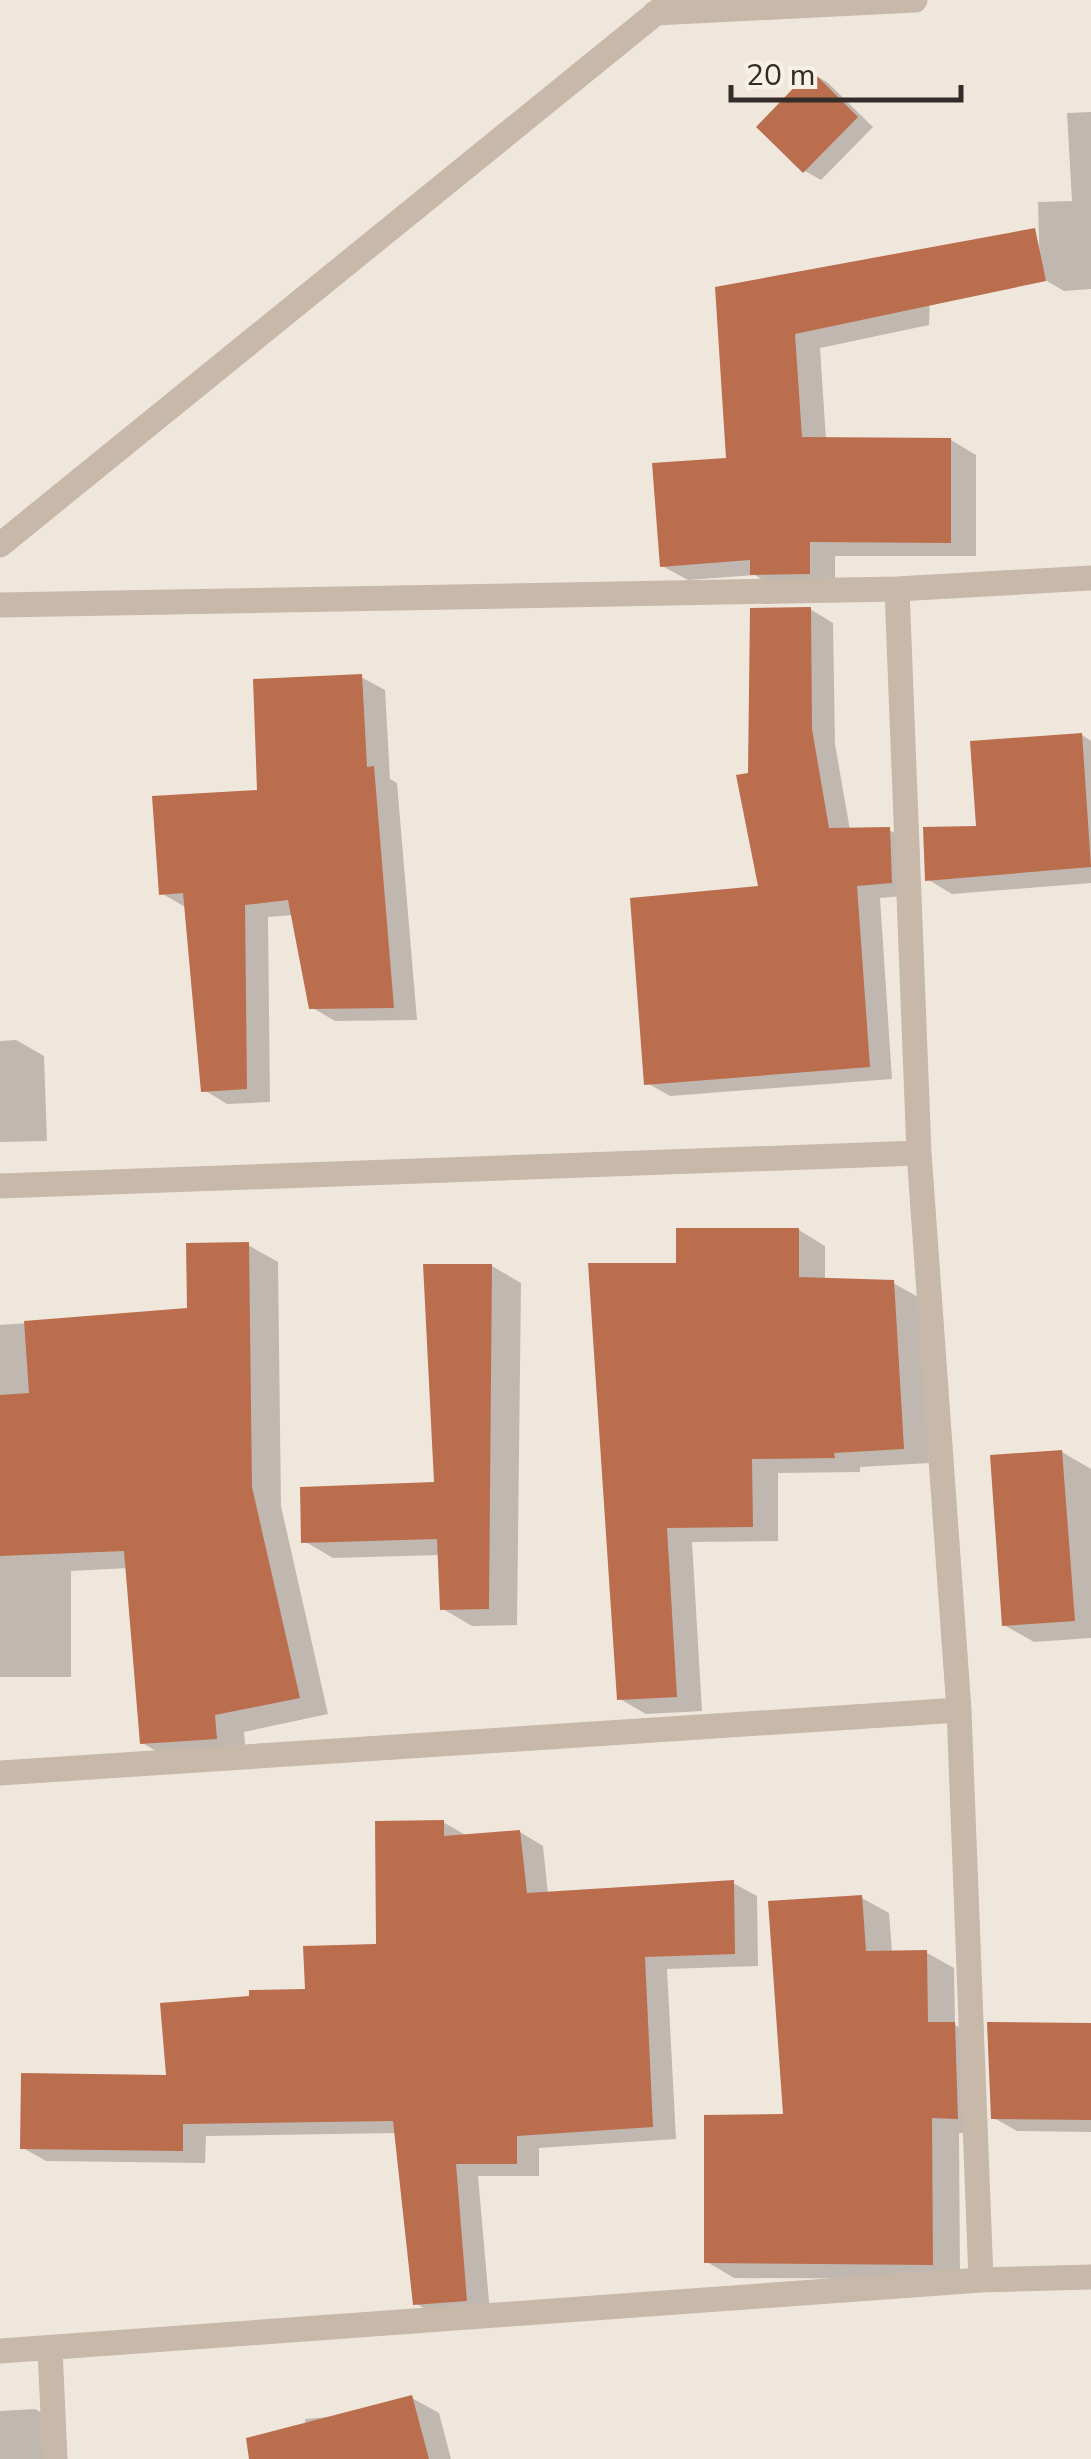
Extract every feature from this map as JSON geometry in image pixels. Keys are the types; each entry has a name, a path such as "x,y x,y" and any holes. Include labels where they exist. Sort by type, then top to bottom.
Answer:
{"street":[{"path":"0,545 664,7 915,0"},
{"path":"0,606 897,589 1091,578"},
{"path":"897,589 920,1152 959,1710 981,2280"},
{"path":"0,1186 920,1152"},
{"path":"0,1773 959,1710"},
{"path":"0,2351 981,2280 1091,2277"},
{"path":"50,2348 55,2459"}],"building":[{"path":"811,70 858,117 803,173 756,127"},
{"path":"1035,228 1046,281 795,334 802,437 951,438 951,543 810,542 810,574 750,575 750,560 660,567 652,463 726,458 715,287"},
{"path":"811,607 812,729 829,828 890,827 892,883 857,886 870,1067 644,1085 630,898 758,886 736,775 748,773 750,608"},
{"path":"362,674 367,767 374,766 394,1008 309,1009 288,900 245,905 247,1089 201,1092 183,893 159,895 152,796 257,790 253,679"},
{"path":"1082,733 1091,867 925,881 923,827 976,826 970,741"},
{"path":"676,1228 799,1228 799,1277 894,1280 904,1449 834,1453 835,1458 752,1459 753,1527 667,1528 677,1697 617,1700 588,1263 676,1263"},
{"path":"249,1242 252,1487 300,1698 215,1715 217,1739 140,1744 124,1551 0,1556 0,1395 29,1393 24,1321 187,1308 186,1243"},
{"path":"423,1264 492,1264 489,1609 440,1610 437,1539 301,1543 300,1487 434,1482"},
{"path":"1062,1450 1075,1621 1002,1626 990,1455"},
{"path":"444,1820 444,1836 520,1830 527,1893 734,1880 735,1954 645,1957 653,2127 517,2136 517,2164 456,2164 467,2301 413,2305 393,2121 183,2124 183,2151 20,2149 21,2073 166,2075 160,2003 249,1996 249,1990 305,1989 303,1946 376,1944 375,1821"},
{"path":"862,1895 866,1951 927,1950 928,2022 955,2022 958,2119 932,2118 933,2265 704,2263 704,2115 783,2114 768,1901"},
{"path":"987,2022 1091,2023 1091,2120 991,2119"},
{"path":"412,2395 429,2459 249,2459 246,2438"}]}
